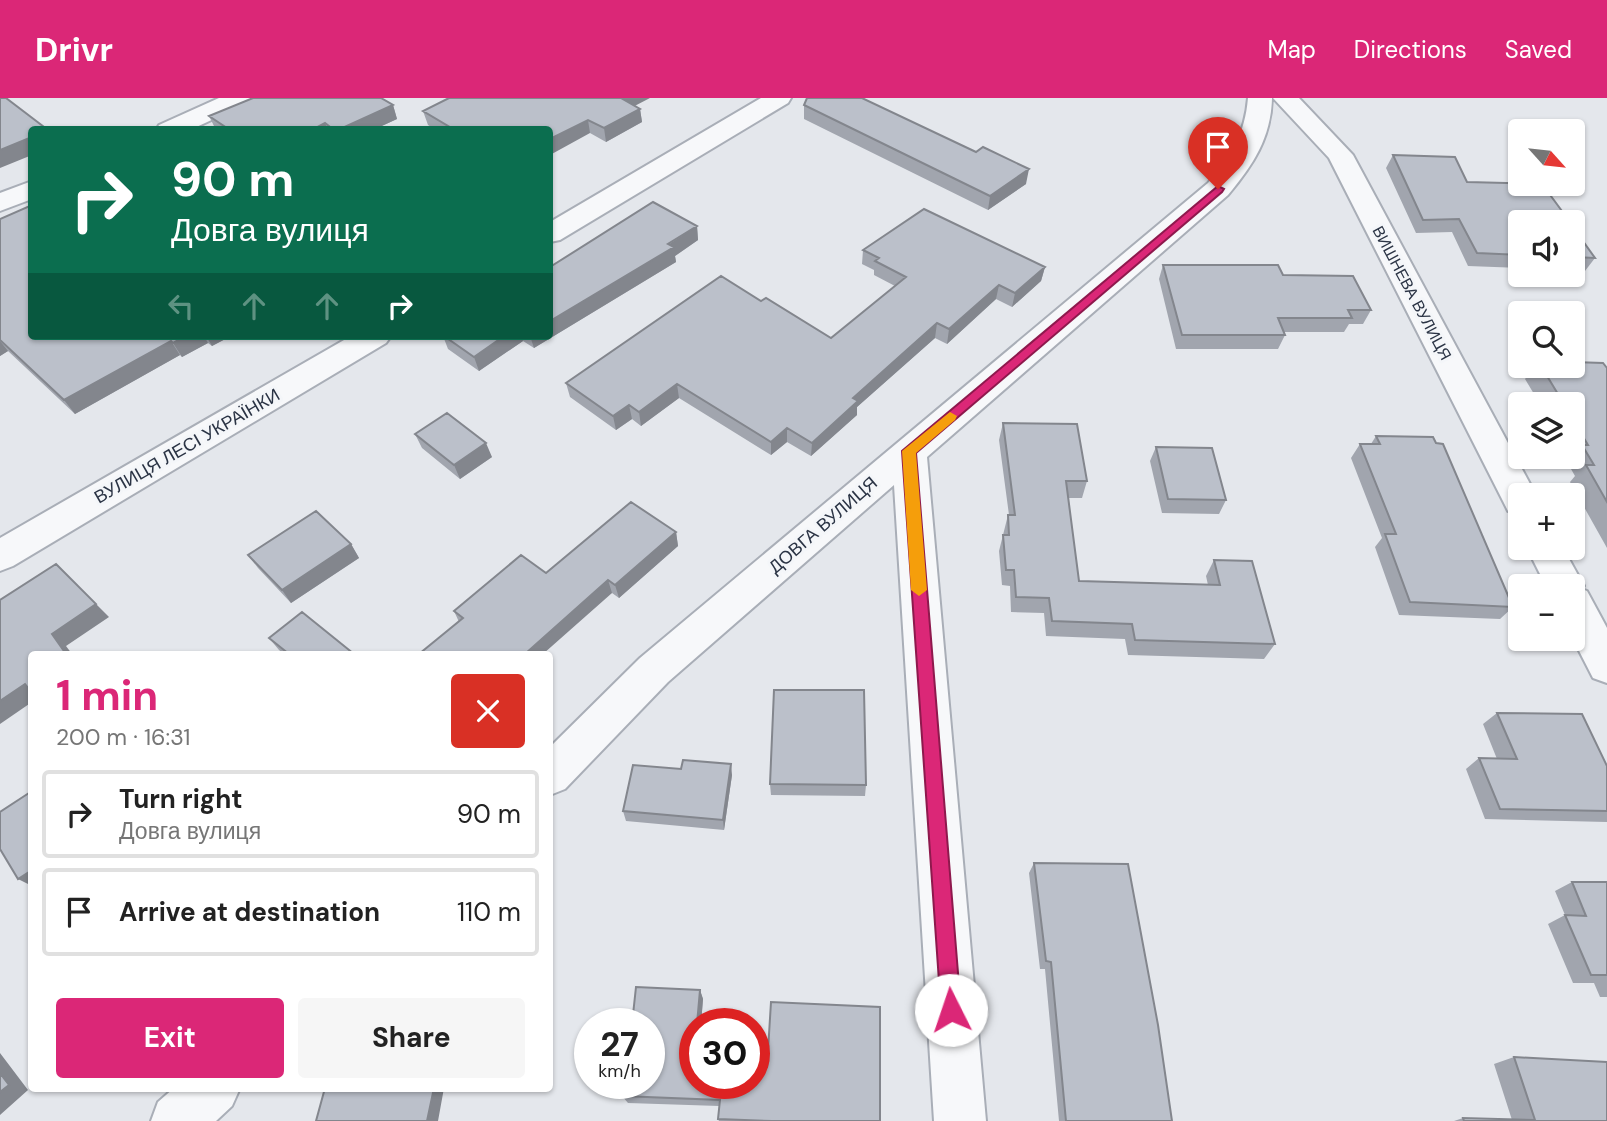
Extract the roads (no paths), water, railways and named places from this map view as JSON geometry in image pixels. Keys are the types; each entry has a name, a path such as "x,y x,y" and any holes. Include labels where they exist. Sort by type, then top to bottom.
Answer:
{"street":[{"path":"176,126 240,98"},
{"path":"553,232 779,98"},
{"name":"ДОВГА ВУЛИЦЯ","path":"553,772 654,670 1218,189 1247,156 1260,120 1260,98"},
{"name":"ВИШНЕВА ВУЛИЦЯ","path":"1285,98 1340,155 1512,483"},
{"path":"0,203 28,191"},
{"name":"ВУЛИЦЯ ЛЕСІ УКРАЇНКИ","path":"0,556 368,340"},
{"path":"909,451 960,1121"},
{"path":"1585,624 1607,666"},
{"path":"177,1121 210,1092"}]}
